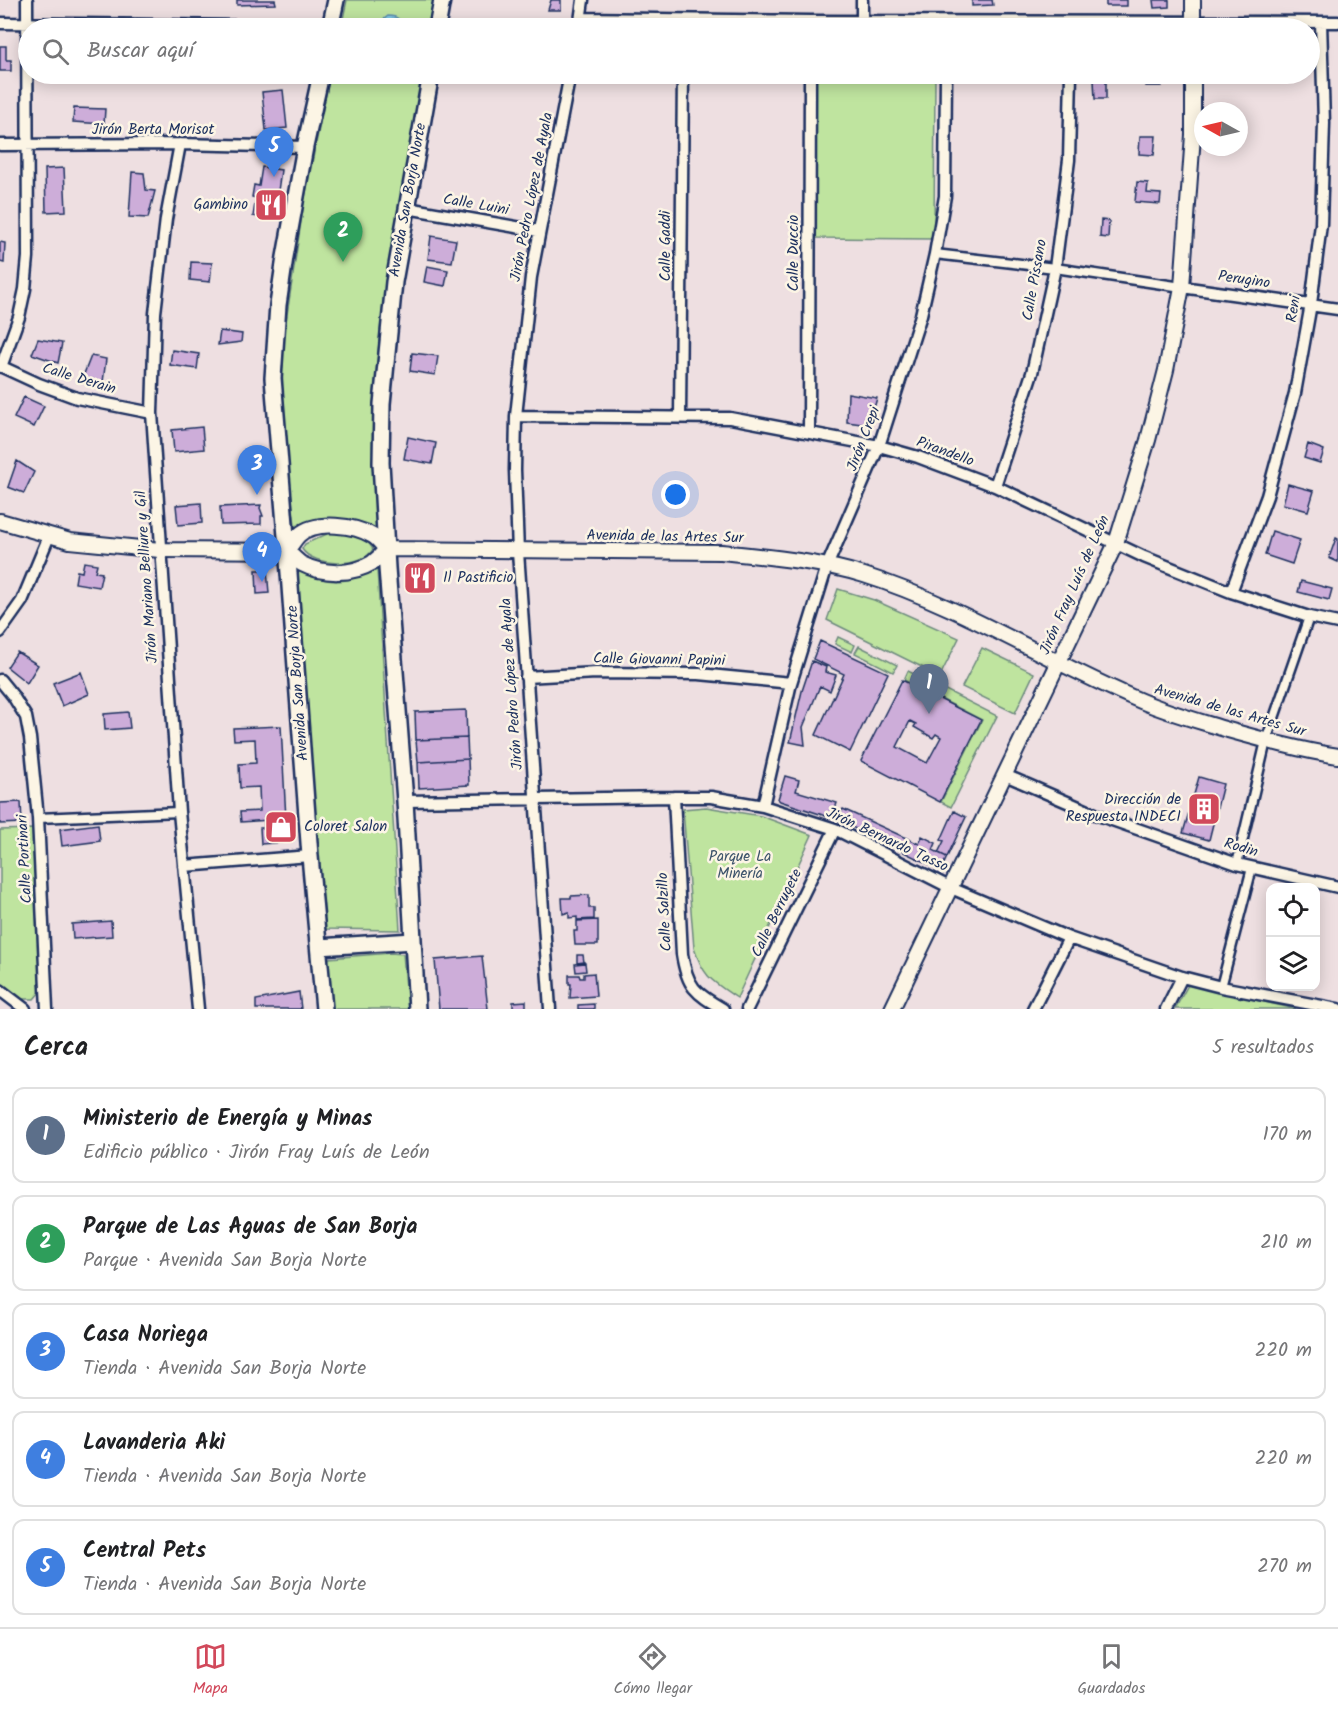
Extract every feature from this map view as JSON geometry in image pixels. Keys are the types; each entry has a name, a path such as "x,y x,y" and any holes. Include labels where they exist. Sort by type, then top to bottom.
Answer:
{"main road":[{"path":"332,18 336,0"},
{"path":"439,18 442,0"},
{"name":"Avenida San Borja Norte","path":"319,84 305,147 278,304 273,378 324,1009"},
{"name":"Avenida San Borja Norte","path":"417,1009 381,463 382,404 394,282 428,84"},
{"path":"319,946 413,941"}],"street":[{"path":"27,0 27,18"},
{"path":"581,18 584,0"},
{"path":"862,0 862,18"},
{"path":"1193,0 1193,18"},
{"path":"1321,22 1338,21"},
{"path":"0,23 18,22"},
{"name":"Reni","path":"1232,592 1270,484 1295,393 1311,304 1321,224 1324,123 1321,22"},
{"path":"0,366 19,317 25,289 28,257 28,84"},
{"name":"Jirón Pedro López de Ayala","path":"550,1009 518,552 516,416 530,288 568,84"},
{"name":"Calle Gaddi","path":"680,418 682,84"},
{"name":"Calle Duccio","path":"809,433 810,84"},
{"name":"Jirón Crepi","path":"763,806 791,683 827,566 879,446 921,315 945,196 946,84"},
{"name":"Calle Pissano","path":"995,486 1032,373 1055,268 1069,160 1071,84"},
{"name":"Jirón Fray Luís de León","path":"892,1009 1116,543 1148,440 1166,370 1182,287 1193,135 1193,84"},
{"name":"Jirón Berta Morisot","path":"0,145 180,144 305,147"},
{"name":"Jirón Mariano Belliure y Gil","path":"180,144 166,219 155,313 152,413 179,812 198,1009"},
{"name":"Calle Luini","path":"407,208 539,231"},
{"path":"935,254 1055,268 1182,287"},
{"name":"Perugino","path":"1182,287 1338,309"},
{"name":"Calle Derain","path":"0,366 77,398 152,413"},
{"name":"Pirandello","path":"516,416 730,418 879,446 918,457 995,486 1144,557 1232,592 1309,617 1338,623"},
{"path":"0,520 70,541 160,550 287,551 301,563 323,571 350,571 373,562 386,549 374,537 363,531 350,527 321,526 300,535 287,551"},
{"path":"0,632 22,601 49,536"},
{"name":"Avenida de las Artes Sur","path":"386,549 518,552 721,552 827,566 865,575 913,592 1143,702 1266,741 1338,756"},
{"path":"1237,864 1266,741 1309,617"},
{"name":"Calle Giovanni Papini","path":"526,676 596,673 699,674 791,683"},
{"name":"Calle Portinari","path":"0,680 26,717 30,738 38,818 47,1009"},
{"name":"Rodin","path":"1005,775 1095,814 1237,864 1338,887"},
{"name":"Calle Salzillo","path":"674,797 684,968 700,996 723,1009"},
{"name":"Jirón Bernardo Tasso","path":"405,801 711,797 763,806 835,829 951,888 1069,938 1182,977 1221,987 1338,1009"},
{"path":"38,818 179,812"},
{"name":"Calle Berrugete","path":"747,1009 835,829"},
{"path":"184,866 310,856"},
{"path":"1221,987 1252,868"},
{"path":"1033,1009 1069,938"},
{"path":"1166,1009 1182,977"},
{"path":"0,990 26,1009"}],"green space":[{"path":"347,0 433,0 430,18 343,18"},
{"path":"328,84 420,84 381,322 373,406 377,529 354,521 339,520 296,531 282,416 283,341 304,202"},
{"path":"816,84 935,84 934,239 815,238"},
{"path":"329,533 359,537 373,549 359,560 338,563 316,559 302,549 305,544"},
{"path":"296,569 319,578 336,581 354,578 377,569 400,930 323,929"},
{"path":"838,589 874,600 959,638 940,676 827,620"},
{"path":"838,637 855,645 852,652 835,644"},
{"path":"859,646 897,665 893,672 855,653"},
{"path":"982,648 1034,673 1015,713 962,687"},
{"path":"908,671 997,716 951,807 941,802 982,720 904,680"},
{"name":"Parque La Minería","path":"706,807 761,816 812,835 737,998 705,973 694,948 683,809"},
{"path":"32,829 41,991 34,999 22,999 0,983 0,830"},
{"path":"403,954 408,1009 328,1009 327,965 329,958"},
{"path":"1188,985 1296,1009 1175,1009"}],"building":[{"path":"237,0 275,0 276,4 237,5"},
{"path":"551,0 561,0 561,10 548,10"},
{"path":"972,0 992,0 993,5 972,6"},
{"path":"1106,0 1127,0 1127,6 1106,6"},
{"path":"1153,0 1169,0 1169,7 1154,8"},
{"path":"0,46 6,46 6,60 11,60 11,71 0,71"},
{"path":"1094,84 1106,84 1106,99 1095,99"},
{"path":"1146,84 1161,84 1161,86 1146,86"},
{"path":"283,90 287,128 266,130 262,92"},
{"path":"74,108 105,109 104,124 73,122"},
{"path":"1140,136 1156,136 1154,155 1139,154"},
{"path":"262,167 281,170 275,212 267,211 266,218 253,216 256,198 252,197 254,185 259,186"},
{"path":"64,168 66,211 46,212 45,169"},
{"path":"132,172 144,173 146,190 155,191 148,218 129,217"},
{"path":"1137,182 1148,183 1147,193 1161,194 1160,204 1135,202"},
{"path":"1101,220 1109,221 1108,238 1100,237"},
{"path":"431,236 456,240 452,262 428,259"},
{"path":"0,242 5,243 4,263 0,262"},
{"path":"191,262 212,263 210,282 190,280"},
{"path":"427,266 448,270 445,286 424,282"},
{"path":"220,331 242,334 241,342 218,345"},
{"path":"38,339 62,343 58,363 32,354"},
{"path":"172,350 199,354 197,369 170,365"},
{"path":"412,353 438,356 435,375 410,371"},
{"path":"91,356 106,359 103,382 82,379"},
{"path":"848,393 877,398 869,425 847,422"},
{"path":"24,397 44,406 34,427 14,418"},
{"path":"202,427 204,449 174,452 172,430"},
{"path":"408,437 436,443 432,464 404,459"},
{"path":"1308,444 1324,450 1320,463 1304,458"},
{"path":"255,455 257,477 244,478 242,456"},
{"path":"17,461 34,472 24,493 8,487"},
{"path":"1288,484 1314,491 1308,511 1283,504"},
{"path":"201,503 202,523 178,525 176,505"},
{"path":"261,505 263,516 261,516 261,524 221,525 220,507"},
{"path":"1272,531 1300,540 1292,564 1265,555"},
{"path":"1336,538 1338,539 1338,562 1329,558"},
{"path":"84,562 97,564 95,572 102,573 99,587 75,583 77,571 82,572"},
{"path":"256,570 267,570 269,593 257,594"},
{"name":"Il Pastificio","path":"412,574 429,574 429,582 412,582"},
{"path":"1301,581 1332,589 1329,600 1298,592"},
{"path":"820,641 888,673 850,752 816,735 844,674 813,659"},
{"path":"17,652 38,665 27,683 7,667"},
{"path":"812,661 826,667 825,672 836,675 830,691 820,686 803,727 805,745 790,742"},
{"path":"81,672 89,694 62,706 53,683"},
{"path":"902,680 981,720 940,802 861,761","holes":["910,721 916,724 914,727 933,738 936,734 941,737 927,763 897,747"]},
{"path":"466,710 467,738 416,740 415,712"},
{"path":"128,712 130,728 105,730 104,714"},
{"path":"281,726 286,819 241,822 240,812 260,811 259,787 240,788 239,764 256,763 255,739 234,740 233,728"},
{"path":"467,738 468,759 418,762 416,740"},
{"path":"468,759 469,785 419,788 418,762"},
{"path":"785,776 799,780 796,791 837,803 832,818 780,801 778,799"},
{"name":"Dirección de Respuesta INDECI","path":"1199,777 1223,784 1209,840 1183,833"},
{"path":"21,802 22,823 0,824 0,803"},
{"path":"843,809 919,844 922,836 936,843 933,850 947,857 941,870 837,820"},
{"path":"954,811 966,817 947,857 938,853 944,841 941,840"},
{"path":"286,819 287,842 261,844 260,828 264,828 264,821"},
{"path":"98,824 100,841 62,846 60,829"},
{"path":"589,895 589,908 594,908 594,919 577,920 577,917 569,918 569,912 563,914 562,898"},
{"path":"598,920 598,945 575,945 574,931 577,931 577,921"},
{"path":"111,921 112,936 73,939 72,924"},
{"path":"577,955 583,955 584,962 577,963"},
{"path":"482,956 488,1009 439,1009 435,960"},
{"path":"585,963 586,971 576,972 575,964"},
{"path":"594,973 596,996 570,998 569,975 579,975 580,978 584,978 584,974"},
{"path":"299,992 301,1009 256,1009 256,1000"},
{"path":"526,1001 526,1009 513,1009 513,1002"},
{"path":"594,1004 594,1009 578,1009 578,1005"}],"place":[{"name":"Central Pets","path":"274,177"},
{"name":"Gambino","path":"271,205"},
{"name":"Parque de Las Aguas de San Borja","path":"343,262"},
{"name":"Casa Noriega","path":"257,495"},
{"name":"Il Pastificio","path":"420,578"},
{"name":"Lavanderia Aki","path":"262,582"},
{"name":"Ministerio de Energía y Minas","path":"929,714"},
{"name":"Dirección de Respuesta INDECI","path":"1204,809"},
{"name":"Coloret Salon","path":"281,827"}]}
